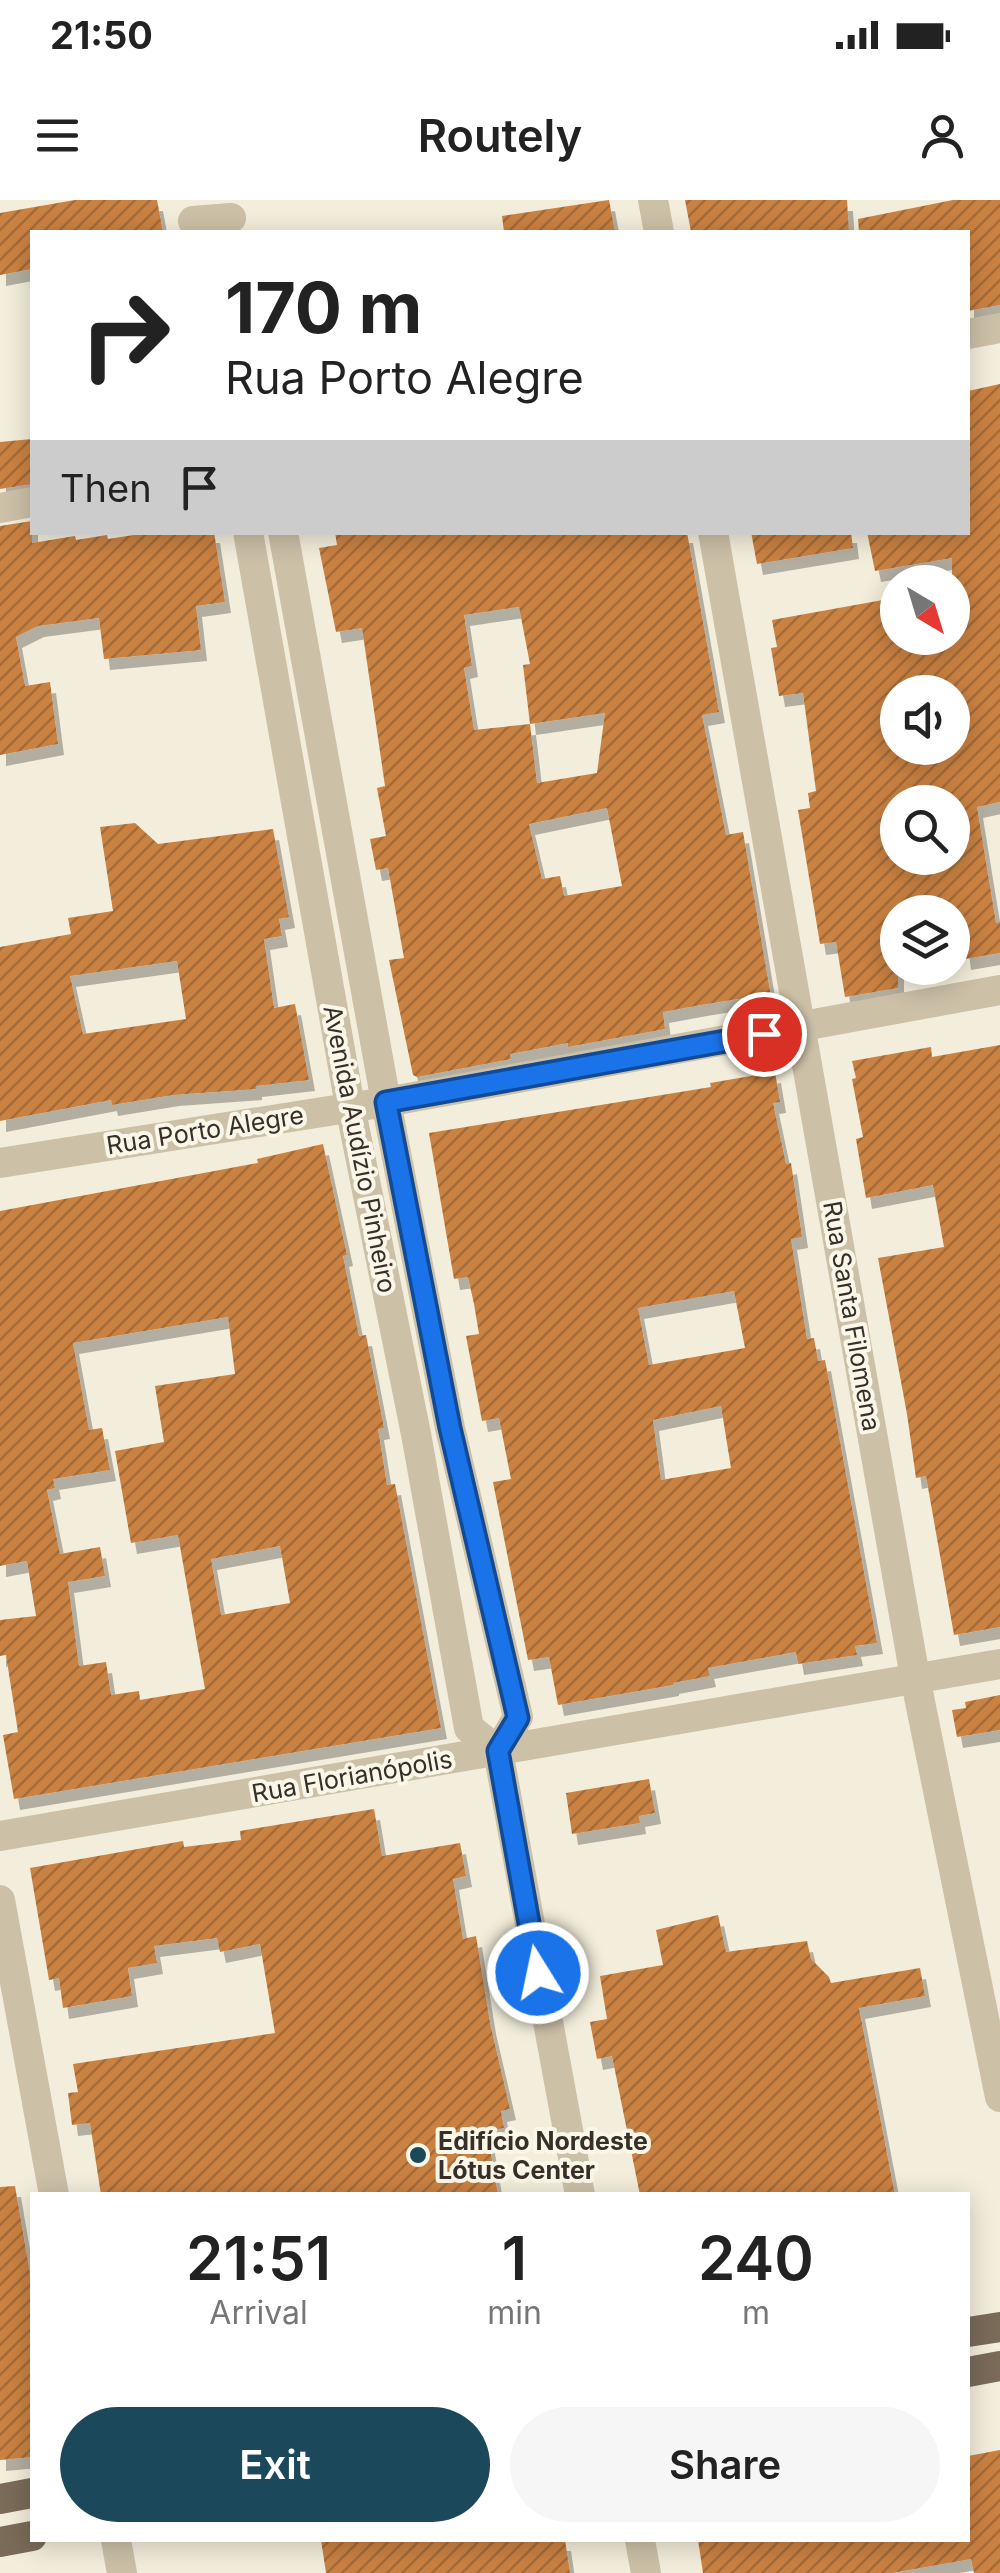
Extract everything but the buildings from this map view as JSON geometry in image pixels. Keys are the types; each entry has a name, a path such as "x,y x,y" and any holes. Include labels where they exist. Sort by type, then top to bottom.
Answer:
{"main road":[{"path":"970,2332 1000,2326"},
{"path":"970,2372 1000,2366"},
{"path":"0,2499 30,2494"},
{"path":"0,2542 30,2536"}],"street":[{"path":"653,200 659,230"},
{"path":"193,218 230,217"},
{"path":"970,334 1000,328"},
{"path":"0,508 30,502"},
{"name":"Avenida Audízio Pinheiro","path":"249,535 350,1106 416,1434 469,1728 498,1751 518,1718 450,1428 386,1102 284,535"},
{"name":"Rua Santa Filomena","path":"714,535 915,1677 1000,2097"},
{"path":"274,680 308,675"},
{"name":"Rua Porto Alegre","path":"0,1163 386,1102 1000,990"},
{"path":"392,1316 427,1310"},
{"path":"416,1434 450,1428"},
{"name":"Rua Florianópolis","path":"0,1836 1000,1664"},
{"path":"498,1751 579,2192"},
{"path":"0,1900 53,2192"},
{"path":"116,2542 122,2573"},
{"path":"640,2542 646,2573"}],"place":[{"name":"Edifício Nordeste Lótus Center","path":"418,2155"}],"route":[{"path":"538,1973 498,1751 518,1718 450,1428 386,1102 764,1034"}]}
